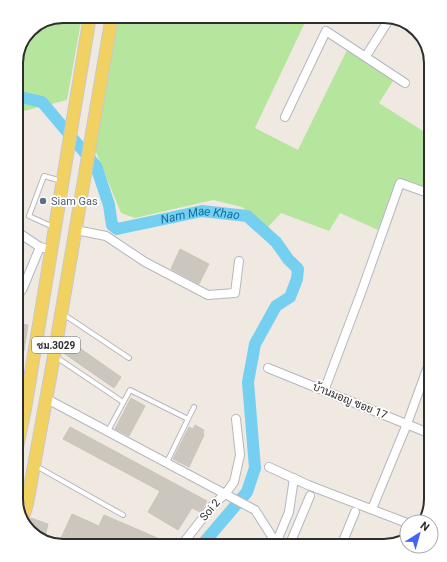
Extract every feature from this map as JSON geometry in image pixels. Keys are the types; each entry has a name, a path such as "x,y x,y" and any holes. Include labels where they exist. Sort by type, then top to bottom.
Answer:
{"main road":[{"name":"ชม.3029","path":"23,419 45,249 54,228 89,23"},
{"name":"ชม.3029","path":"25,511 47,399 111,23"}],"street":[{"path":"366,56 387,23"},
{"path":"285,117 326,31 405,82"},
{"path":"324,391 361,293 400,182 424,191"},
{"path":"76,230 106,236 145,262 208,295 235,294 239,261"},
{"path":"23,235 45,249 23,288"},
{"name":"บ้านมอญ ซอย 17","path":"268,368 424,431"},
{"path":"372,509 407,424 424,377"},
{"path":"47,399 255,510 273,539"},
{"name":"Soi 2","path":"186,539 212,506 227,495 234,482 240,455 236,420"},
{"path":"269,467 399,521"},
{"path":"279,539 289,512 294,478"},
{"path":"292,539 310,496"},
{"path":"343,539 355,512"}],"lane":[{"path":"54,228 29,216 44,176 62,182"},
{"path":"61,313 129,358"},
{"path":"54,356 123,402"},
{"path":"108,431 130,390 188,420"},
{"path":"167,462 194,407"},
{"path":"34,465 123,515"}],"green space":[{"path":"81,23 67,100 23,111 23,60 26,48 30,41 41,30 55,24"},
{"path":"116,23 305,23 255,128 298,150 348,48 395,78 379,103 424,132 424,188 398,178 378,230 340,213 329,231 281,213 268,227 242,207 213,200 135,218 121,213 95,150"}],"building":[{"path":"180,249 209,264 199,284 171,269"},
{"path":"23,324 28,325 23,351"},
{"path":"68,340 121,377 114,388 62,352 63,347"},
{"path":"131,398 145,406 129,436 115,429"},
{"path":"195,425 204,430 204,435 189,467 173,459 189,427 193,429"},
{"path":"70,427 207,501 203,508 200,512 192,508 178,530 148,512 160,491 63,439"},
{"path":"72,514 99,526 104,515 160,539 63,539 61,539"},
{"path":"31,518 48,524 45,535 37,529 30,521"}],"waterway":[{"name":"Nam Mae Khao","path":"23,98 42,102 96,166 109,205 112,225 117,229 202,211 247,216 276,242 288,259 298,269 297,279 290,297 276,306 255,344 248,382 255,468 247,492 207,539"}],"place":[{"name":"Siam Gas","path":"43,201"}]}
